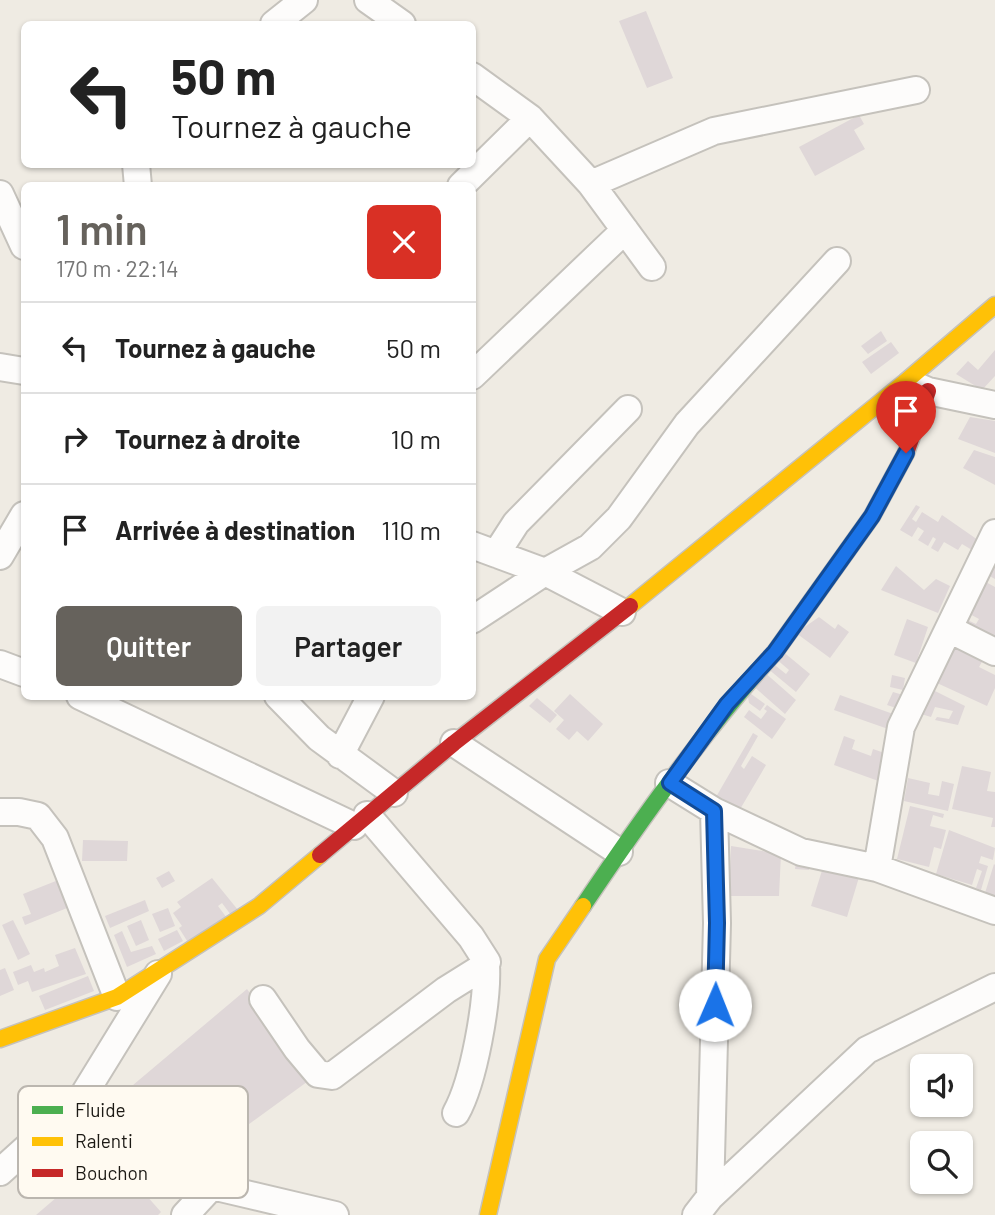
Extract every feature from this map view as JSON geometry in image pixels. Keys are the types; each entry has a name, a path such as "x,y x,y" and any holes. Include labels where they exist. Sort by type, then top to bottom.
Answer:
{"street":[{"path":"278,21 304,0"},
{"path":"368,0 397,21"},
{"path":"476,79 530,118 591,184 652,267"},
{"path":"591,184 714,131 916,90"},
{"path":"465,182 530,118"},
{"path":"0,194 21,240"},
{"path":"476,372 625,230"},
{"path":"476,618 545,572 590,547 620,518 687,424 837,261"},
{"path":"0,1039 117,997 259,906 454,743 917,386 995,305"},
{"path":"0,367 21,370"},
{"path":"917,386 995,405"},
{"path":"488,1215 547,959 619,852 727,704 775,652 872,516 906,453 917,386"},
{"path":"484,549 516,523 628,409"},
{"path":"0,556 21,520"},
{"path":"877,868 901,727 995,533"},
{"path":"484,549 545,572 622,611"},
{"path":"949,629 995,652"},
{"path":"0,664 21,672"},
{"path":"89,700 361,820 471,937 487,962 487,990 470,1075 456,1113"},
{"path":"282,700 318,738 394,793"},
{"path":"340,755 369,700"},
{"path":"454,743 619,852"},
{"path":"670,783 714,811 801,852 877,868 995,911"},
{"path":"703,1206 717,923 714,811"},
{"path":"0,812 38,816 55,838 117,997"},
{"path":"263,999 297,1049 318,1074 331,1076 446,990 486,965"},
{"path":"89,1086 158,972"},
{"path":"703,1206 867,1050 995,987"},
{"path":"0,1172 18,1156"},
{"path":"248,1194 335,1215"},
{"path":"185,1215 201,1198"}],"building":[{"path":"646,11 673,78 647,88 619,21"},
{"path":"859,115 864,124 854,130 865,149 815,176 799,147"},
{"path":"881,331 887,341 868,354 861,346"},
{"path":"891,342 899,353 871,374 862,362"},
{"path":"995,350 995,376 982,390 956,374 968,361 978,370"},
{"path":"970,417 995,421 995,453 958,439"},
{"path":"974,450 995,457 995,485 963,468"},
{"path":"916,505 920,507 912,519 916,522 922,512 938,522 942,515 978,540 972,550 962,544 958,550 944,542 938,552 931,548 936,539 933,537 928,546 918,540 924,531 918,527 912,537 900,530"},
{"path":"995,559 995,579 984,573"},
{"path":"896,566 924,590 936,579 950,586 938,613 881,590"},
{"path":"982,580 995,587 995,642 960,624 963,618 976,624 979,619 966,612"},
{"path":"819,617 835,629 838,624 849,632 830,658 796,633"},
{"path":"907,619 928,627 916,663 894,655"},
{"path":"952,646 983,660 979,667 995,675 995,688 987,706 937,683"},
{"path":"781,650 810,674 796,692 767,668 771,662 786,674 789,670 775,658"},
{"path":"763,671 796,700 785,714 751,684"},
{"path":"892,675 905,678 903,690 890,687"},
{"path":"933,690 965,706 958,725 935,720 937,717 949,719 953,711 935,707 931,717 921,714"},
{"path":"747,691 765,704 760,711 749,703"},
{"path":"893,692 903,695 899,709 887,705"},
{"path":"570,694 603,724 588,741 577,731 569,740 556,729 564,720 554,711"},
{"path":"840,695 896,715 891,730 834,710"},
{"path":"537,698 557,715 550,723 529,706"},
{"path":"767,705 786,719 772,739 744,717 749,710 761,719 767,711 764,709"},
{"path":"753,733 758,736 741,766 744,769 752,756 766,765 739,811 716,797"},
{"path":"844,736 855,740 852,749 871,756 873,749 893,756 884,783 834,765"},
{"path":"962,766 991,772 987,791 995,792 995,827 991,827 993,818 952,809"},
{"path":"908,778 930,783 928,794 939,796 942,781 954,784 948,811 904,801"},
{"path":"910,806 944,814 943,818 933,815 930,826 946,830 941,849 934,847 929,867 897,859"},
{"path":"949,830 995,848 993,860 981,856 979,863 988,866 981,890 976,888 982,871 977,869 972,885 936,874"},
{"path":"83,840 128,841 127,861 82,861"},
{"path":"731,846 781,854 779,896 729,896"},
{"path":"796,860 810,861 809,870 795,869"},
{"path":"824,864 860,874 847,917 811,906"},
{"path":"995,865 995,896 985,893"},
{"path":"169,871 175,881 162,888 156,878"},
{"path":"66,877 77,904 25,925 22,917 31,914 23,894"},
{"path":"212,878 238,910 231,915 222,903 218,906 227,918 189,944 173,913 181,907 177,902"},
{"path":"145,900 149,911 110,928 105,916"},
{"path":"168,908 175,926 160,932 152,914"},
{"path":"13,920 30,954 18,960 2,925"},
{"path":"141,920 149,940 136,946 127,926"},
{"path":"177,930 183,941 164,951 158,939"},
{"path":"122,931 131,952 152,946 156,954 127,967 114,935"},
{"path":"75,948 86,974 32,992 28,981 18,985 13,972 31,965 34,972 44,968 45,972 59,966 55,955"},
{"path":"5,968 14,990 0,996 0,970"},
{"path":"88,976 94,991 45,1010 39,996"},
{"path":"247,989 311,1079 248,1125 248,1086 132,1086"},
{"path":"56,1198 149,1198 161,1212 158,1215 36,1215"}],"traffic: fast":[{"path":"583,906 674,776 775,652"}],"traffic: slow":[{"path":"630,606 905,382 995,305"},
{"path":"0,1039 117,997 259,906 320,855"},
{"path":"488,1215 547,959 583,906"}],"traffic: jam":[{"path":"775,652 872,516 906,453 928,391"},
{"path":"320,855 454,743 630,606"}],"route":[{"path":"715,1005 717,923 714,811 670,783 727,704 775,652 872,516 906,453"}]}
